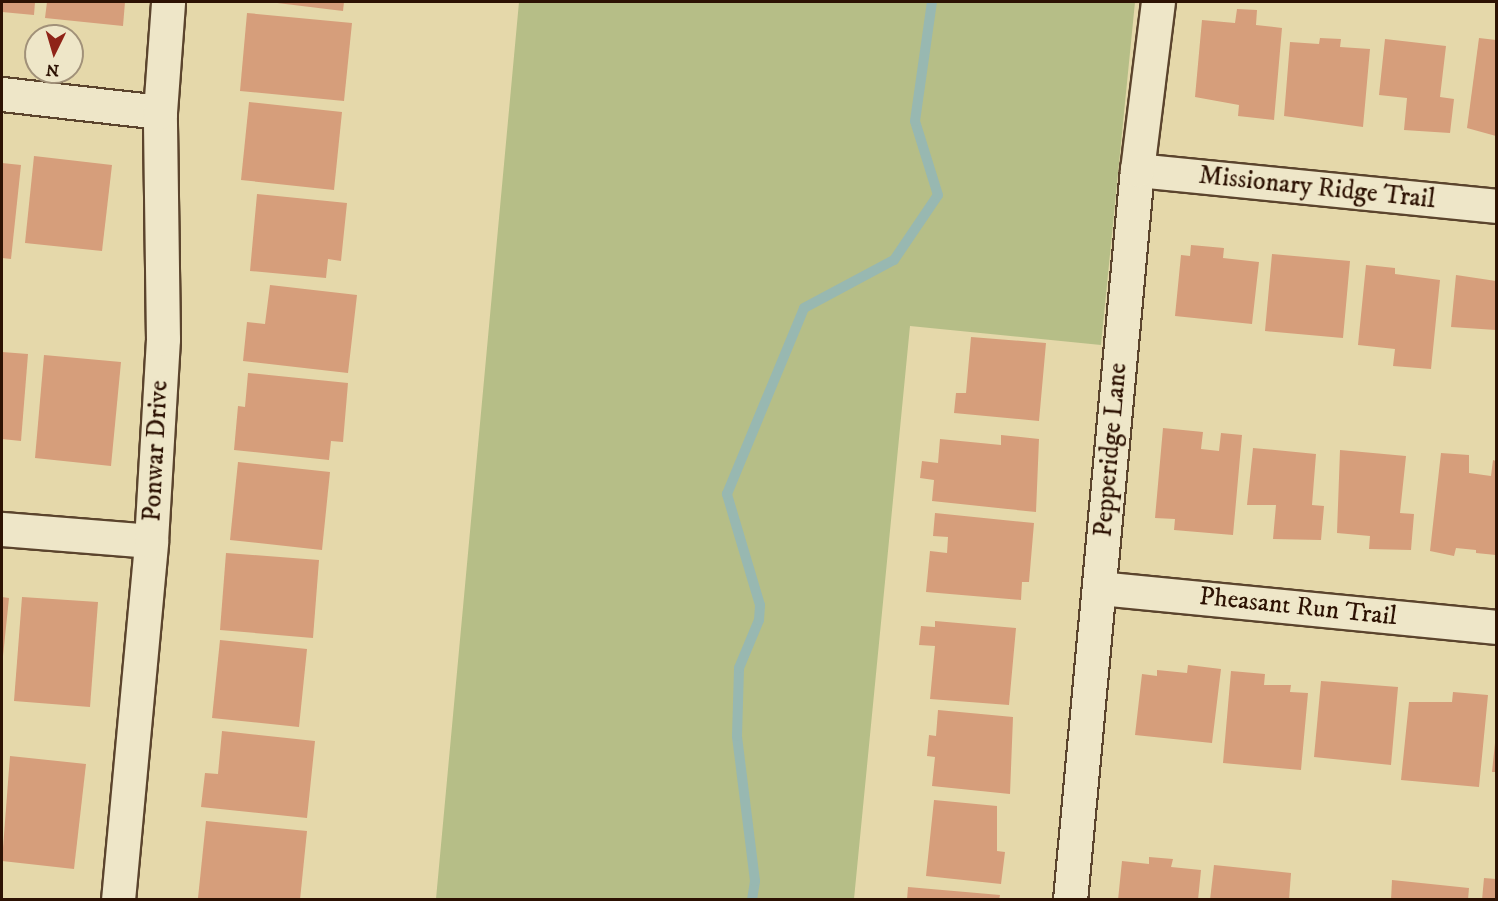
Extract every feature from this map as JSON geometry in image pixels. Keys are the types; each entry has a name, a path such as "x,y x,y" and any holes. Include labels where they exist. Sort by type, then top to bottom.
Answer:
{"street":[{"name":"Ponwar Drive","path":"118,900 151,541 163,339 160,112 168,2"},
{"name":"Pepperidge Lane","path":"1070,900 1137,170 1158,2"},
{"path":"2,94 160,112"},
{"name":"Missionary Ridge Trail","path":"1137,170 1497,206"},
{"path":"2,529 151,541"},
{"name":"Pheasant Run Trail","path":"1099,588 1497,627"}],"green space":[{"path":"519,2 1135,2 1101,345 910,326 854,899 436,899"}],"building":[{"path":"2,2 35,2 34,15 2,12"},
{"path":"47,2 125,2 123,26 45,18"},
{"path":"269,2 344,2 343,11"},
{"path":"1237,9 1257,10 1256,25 1282,28 1274,120 1238,116 1239,105 1195,97 1202,20 1235,23"},
{"path":"247,13 352,23 344,101 240,91"},
{"path":"1320,38 1341,39 1340,47 1370,49 1363,127 1284,116 1290,42 1319,44"},
{"path":"1479,38 1496,40 1496,136 1467,128"},
{"path":"1385,39 1446,46 1440,97 1454,99 1450,133 1404,130 1407,98 1379,95"},
{"path":"249,102 342,112 334,190 241,180"},
{"path":"34,156 112,165 102,251 25,243"},
{"path":"2,163 21,165 11,259 2,258"},
{"path":"257,194 347,203 341,261 328,259 326,278 250,271"},
{"path":"1191,245 1224,248 1223,258 1259,262 1252,324 1175,316 1181,255 1190,256"},
{"path":"1272,254 1350,261 1343,338 1265,331"},
{"path":"1366,265 1395,268 1395,274 1440,280 1431,369 1393,366 1395,349 1358,345"},
{"path":"1456,275 1496,281 1496,330 1451,327"},
{"path":"270,285 357,295 348,373 243,361 247,322 265,324"},
{"path":"971,337 1046,343 1039,421 954,413 956,393 966,393"},
{"path":"2,352 28,354 21,441 2,439"},
{"path":"44,355 121,362 111,466 35,458"},
{"path":"248,373 348,383 343,442 331,441 329,460 234,450 238,406 245,407"},
{"path":"1163,428 1203,432 1201,449 1219,451 1221,433 1242,435 1233,535 1174,530 1175,519 1155,518"},
{"path":"1001,435 1039,439 1036,512 932,501 934,480 920,478 922,461 938,463 940,439 1001,445"},
{"path":"1253,448 1316,454 1312,505 1324,506 1321,540 1273,539 1276,505 1247,505"},
{"path":"1340,450 1406,456 1400,513 1414,514 1411,550 1369,549 1370,536 1337,533"},
{"path":"1441,453 1469,455 1469,473 1491,476 1493,460 1496,461 1496,555 1456,548 1454,556 1430,551"},
{"path":"238,462 330,472 322,550 230,540"},
{"path":"935,513 1034,523 1029,582 1022,582 1021,600 926,592 930,551 947,553 948,537 933,536"},
{"path":"226,553 319,560 313,638 220,630"},
{"path":"2,597 9,598 3,656 2,656"},
{"path":"22,597 98,602 90,707 14,701"},
{"path":"935,621 1016,628 1009,705 930,699 935,646 919,645 921,626 935,627"},
{"path":"220,640 307,649 299,727 212,718"},
{"path":"1188,665 1221,669 1212,743 1135,735 1142,674 1157,676 1157,670 1187,673"},
{"path":"1231,671 1265,674 1264,685 1291,685 1290,692 1308,693 1301,770 1223,763"},
{"path":"1321,681 1398,687 1391,765 1314,757"},
{"path":"1453,692 1488,695 1479,787 1401,780 1409,702 1452,702"},
{"path":"938,710 1013,717 1010,794 932,786 935,757 927,756 929,735 936,736"},
{"path":"222,731 315,741 307,818 201,807 205,773 218,774"},
{"path":"1495,743 1496,772 1492,772"},
{"path":"10,756 86,764 74,869 2,861"},
{"path":"934,800 997,806 997,851 1005,852 1001,884 926,876"},
{"path":"206,821 307,831 300,900 198,898"},
{"path":"1149,857 1173,859 1171,867 1201,870 1198,900 1118,900 1122,861 1149,864"},
{"path":"1214,865 1291,873 1289,900 1210,900"},
{"path":"1484,878 1496,879 1496,900 1482,900"},
{"path":"1392,880 1469,888 1468,900 1391,900"},
{"path":"908,887 1000,895 999,900 907,900"}],"waterway":[{"path":"752,900 755,881 737,736 739,668 759,620 760,605 727,494 804,308 894,260 938,195 915,121 932,2"}]}
